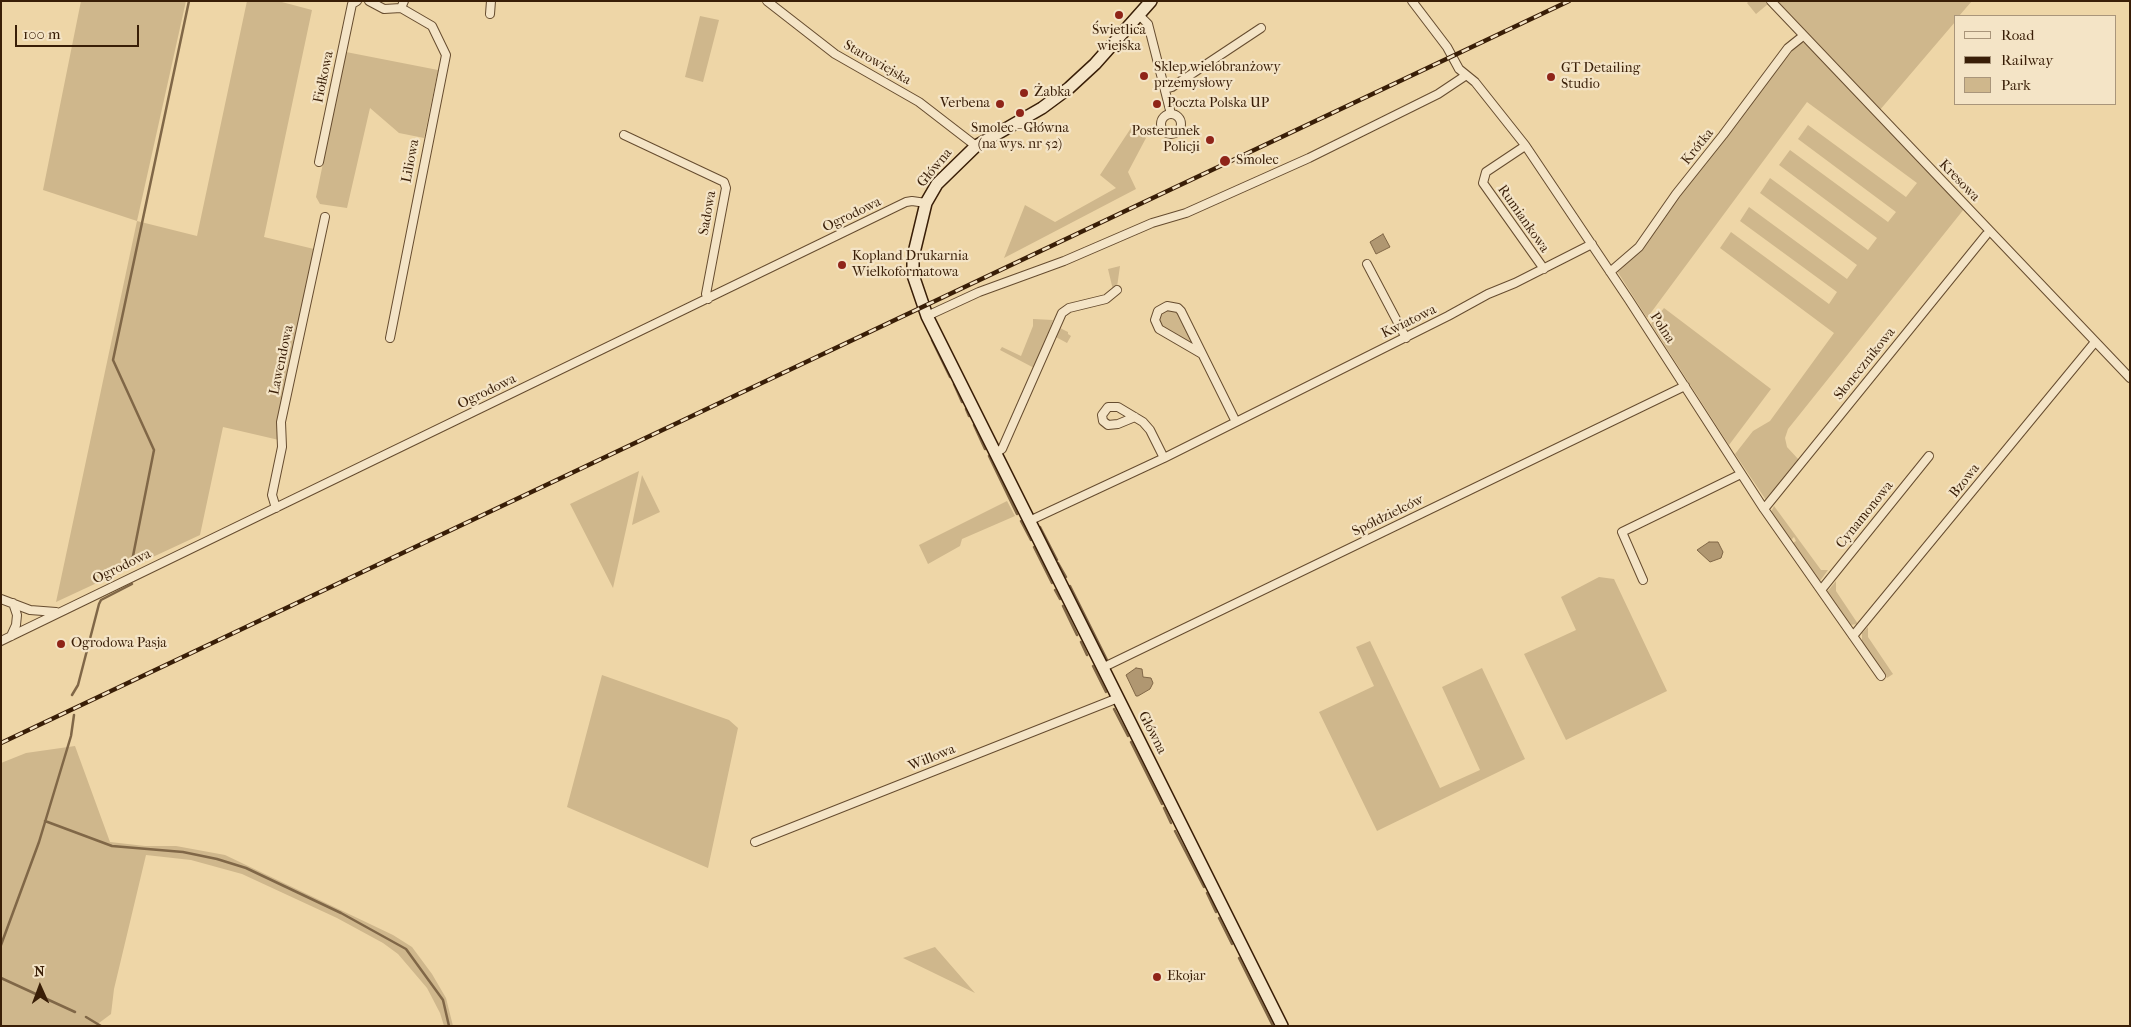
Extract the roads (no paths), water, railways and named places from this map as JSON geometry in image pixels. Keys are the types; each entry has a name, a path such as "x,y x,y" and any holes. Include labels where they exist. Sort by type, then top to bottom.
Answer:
{"street":[{"name":"Fiołkowa","path":"319,162 352,4 357,1"},
{"path":"369,1 384,9 402,5"},
{"path":"490,14 491,1"},
{"name":"Starowiejska","path":"767,1 835,54 919,102 976,146"},
{"name":"Główna","path":"1151,1 1095,64 1070,88 1042,108 976,146 934,188 926,203 912,266 916,289 927,316 1282,1026"},
{"name":"Polna","path":"1412,1 1447,47 1464,76 1475,82 1526,146 1764,509 1882,676"},
{"name":"Kresowa","path":"1771,1 2130,378"},
{"name":"Liliowa","path":"390,338 446,55 432,26 402,5"},
{"path":"1139,14 1148,24 1171,114"},
{"path":"1165,89 1172,87 1261,28"},
{"name":"Krótka","path":"1610,272 1638,247 1676,194 1724,136 1788,48 1803,36"},
{"path":"927,316 1010,279 1073,257 1152,223 1186,213 1361,132 1438,94 1464,76"},
{"name":"Sadowa","path":"624,135 724,182 726,188 706,294 708,299"},
{"name":"Rumiankowa","path":"1526,146 1486,172 1483,183 1544,269"},
{"name":"Ogrodowa","path":"1,641 906,202 926,203"},
{"name":"Lawendowa","path":"276,508 272,495 282,447 281,422 325,217"},
{"name":"Słonecznikowa","path":"1764,509 1986,235"},
{"name":"Kwiatowa","path":"1029,521 1164,458 1406,338 1488,294 1544,269 1592,244"},
{"path":"1367,264 1406,338"},
{"path":"995,453 1002,449 1062,313 1069,308 1106,299 1117,290"},
{"path":"1202,354 1159,329 1155,320 1158,311 1167,306 1178,308 1202,354 1236,422"},
{"name":"Bzowa","path":"1853,636 2095,342"},
{"name":"Spółdzielców","path":"1102,668 1685,386"},
{"path":"1135,417 1150,430 1164,458"},
{"name":"Cynamonowa","path":"1821,590 1929,456"},
{"path":"1643,580 1622,532 1741,474"},
{"name":"Ogrodowa","path":"1,599 30,610 60,612"},
{"path":"11,636 16,625 17,615 13,603"},
{"name":"Willowa","path":"755,842 1118,698"}],"waterway":[{"path":"132,561 154,450 113,360 189,1"},
{"path":"932,340 950,377"},
{"path":"954,384 962,402"},
{"path":"966,409 969,416"},
{"path":"974,425 985,449"},
{"path":"989,456 1017,514"},
{"path":"1021,521 1031,540"},
{"path":"1040,527 1057,560"},
{"path":"1034,547 1052,583"},
{"path":"1058,563 1066,577"},
{"path":"72,695 78,685 101,600 132,584"},
{"path":"1070,586 1107,660"},
{"path":"1055,590 1060,599"},
{"path":"1063,606 1077,635"},
{"path":"1081,642 1087,655"},
{"path":"1093,666 1106,692"},
{"path":"1114,709 1128,736"},
{"path":"1,945 39,842 71,736 74,715"},
{"path":"1131,742 1162,804"},
{"path":"1164,808 1171,823"},
{"path":"45,821 112,846 183,852 217,859 246,868 341,913 406,949 443,1000 449,1026"},
{"path":"1175,831 1204,887"},
{"path":"1207,893 1216,912"},
{"path":"1219,918 1232,944"},
{"path":"1239,958 1273,1026"},
{"path":"1,978 75,1012"},
{"path":"86,1017 101,1026"}],"railway":[{"path":"1,743 1569,1"}],"place":[{"name":"Świetlica wiejska","path":"1119,15"},
{"name":"Sklep wielobranżowy przemysłowy","path":"1144,76"},
{"name":"GT Detailing Studio","path":"1551,77"},
{"name":"Żabka","path":"1024,93"},
{"name":"Verbena","path":"1000,104"},
{"name":"Poczta Polska UP","path":"1157,104"},
{"name":"Smolec - Główna (na wys. nr 52)","path":"1020,113"},
{"name":"Posterunek Policji","path":"1210,140"},
{"name":"Smolec","path":"1225,161"},
{"name":"Kopland Drukarnia Wielkoformatowa","path":"842,265"},
{"name":"Ogrodowa Pasja","path":"61,644"},
{"name":"Ekojar","path":"1157,977"}]}
